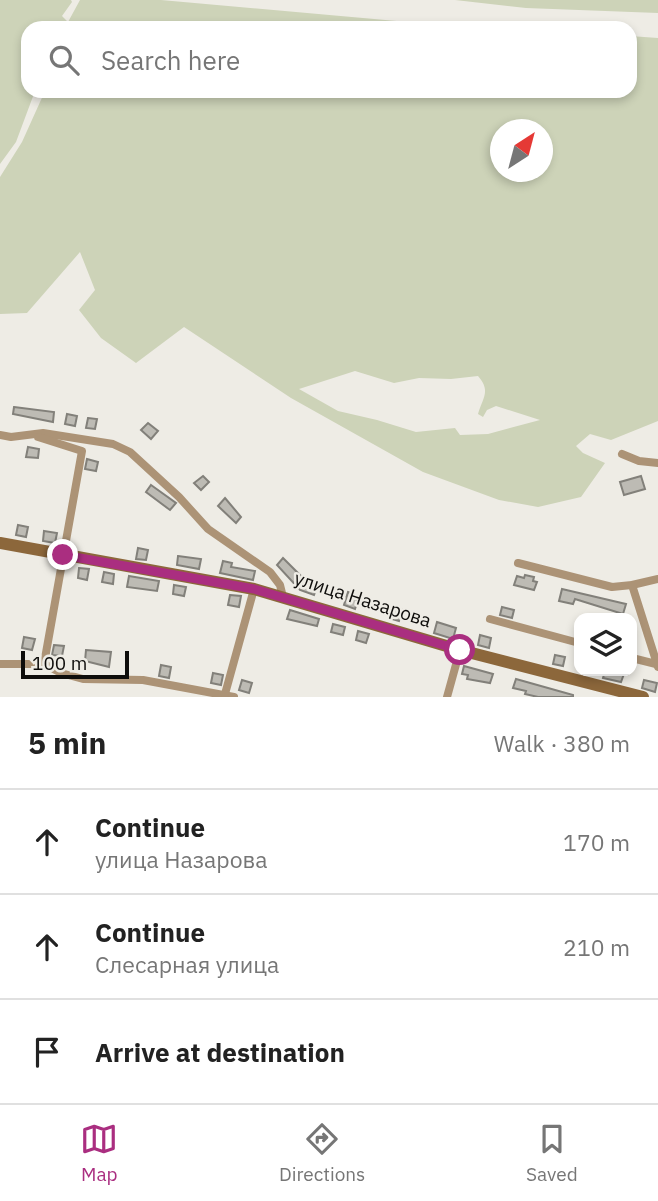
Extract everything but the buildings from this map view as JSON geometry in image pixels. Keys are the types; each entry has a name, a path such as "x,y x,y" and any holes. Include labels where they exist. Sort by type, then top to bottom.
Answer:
{"street":[{"name":"улица Назарова","path":"0,435 11,438 43,433 113,444 130,452 179,496 208,529 271,572 280,585 283,597 460,650 643,697"},
{"path":"33,435 82,451 44,664"},
{"path":"622,454 639,461 658,463"},
{"path":"0,543 254,589 283,597"},
{"path":"517,563 603,585 632,585 658,579"},
{"path":"632,585 657,666"},
{"path":"0,664 44,664 61,673 83,679 144,680 230,696 254,589"},
{"path":"490,619 574,642"},
{"path":"447,697 460,650"},
{"path":"637,659 657,666"}],"green space":[{"path":"0,0 71,0 62,16 67,21 21,21 21,98 32,98 16,142 0,164"},
{"path":"80,0 161,0 396,21 69,21"},
{"path":"455,0 658,0 658,13 526,8"},
{"path":"637,36 658,38 658,421 611,440 590,434 576,446 583,453 605,463 581,497 538,507 499,500 423,472 291,398 184,327 136,363 101,338 79,310 95,290 80,252 27,313 0,314 0,177 22,142 42,98 637,98","holes":["355,371 394,383 419,378 478,376 485,390 478,414 483,417 487,410 496,406 540,420 488,434 460,435 455,428 416,432 338,411 299,389"]}],"route":[{"path":"63,555 254,589 460,650"}]}
